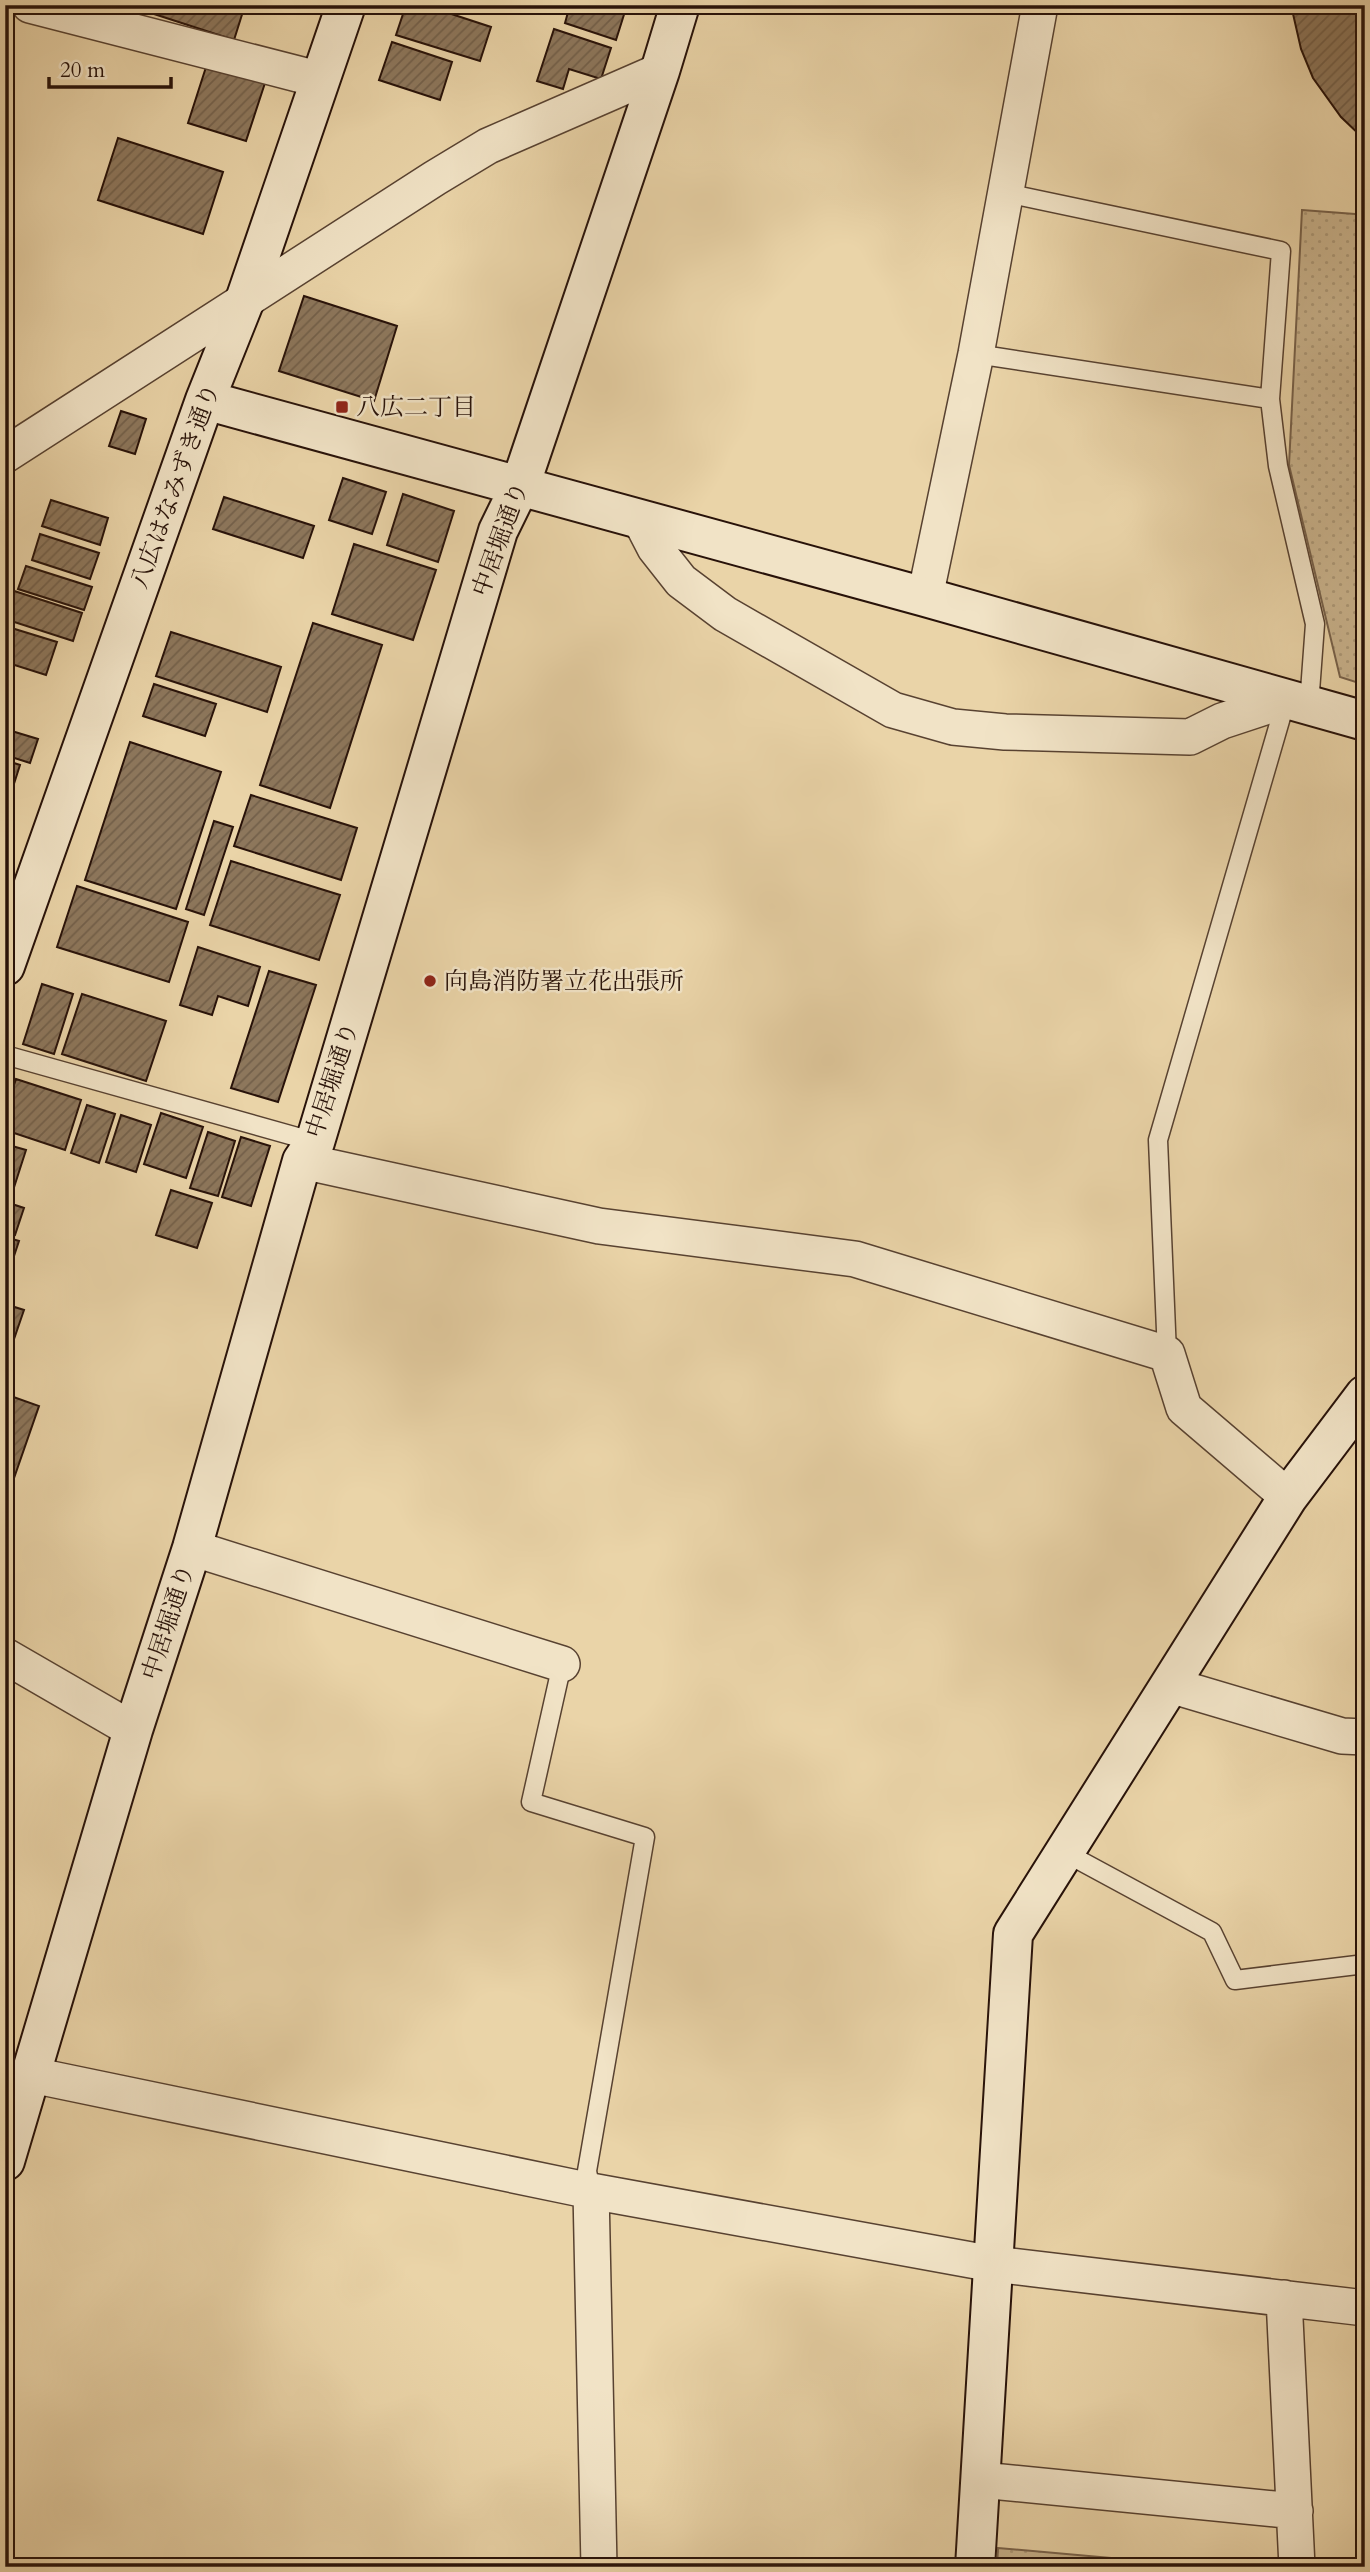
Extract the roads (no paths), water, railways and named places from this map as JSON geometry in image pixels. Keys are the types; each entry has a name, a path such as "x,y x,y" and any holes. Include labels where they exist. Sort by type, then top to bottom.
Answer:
{"street":[{"path":"30,5 321,80"},
{"name":"八広はなみずき通り","path":"5,966 205,400 245,300 346,5"},
{"name":"中居堀通り","path":"5,2161 133,1730 192,1548 498,531 520,486 680,5"},
{"path":"925,597 976,354 1040,5"},
{"path":"5,455 488,146 660,71"},
{"path":"205,400 925,597 1365,721"},
{"path":"641,521 655,548 681,580 725,614 893,710 953,727 1005,732 1190,737 1222,721 1298,703"},
{"path":"309,1152 599,1226 855,1259 1167,1354 1184,1408 1288,1497"},
{"path":"975,2567 1013,1934 1288,1497 1365,1395"},
{"path":"192,1548 562,1664"},
{"path":"5,1656 133,1730"},
{"path":"1170,1685 1342,1737 1365,1737"},
{"path":"32,2075 591,2191 993,2264 1365,2308"},
{"path":"591,2191 599,2567"},
{"path":"1284,2298 1297,2567"},
{"path":"981,2480 1294,2511"}],"lane":[{"path":"1006,193 1281,251 1270,399 1278,466 1315,624 1298,703 1158,1140 1167,1354"},
{"path":"976,354 1270,399"},
{"path":"5,1055 309,1152"},
{"path":"562,1664 531,1802 645,1837 587,2171 591,2191"},
{"path":"1064,1852 1212,1932 1235,1980 1365,1964"}],"place":[{"name":"八広二丁目","path":"342,407"},
{"name":"向島消防署立花出張所","path":"430,981"}]}
